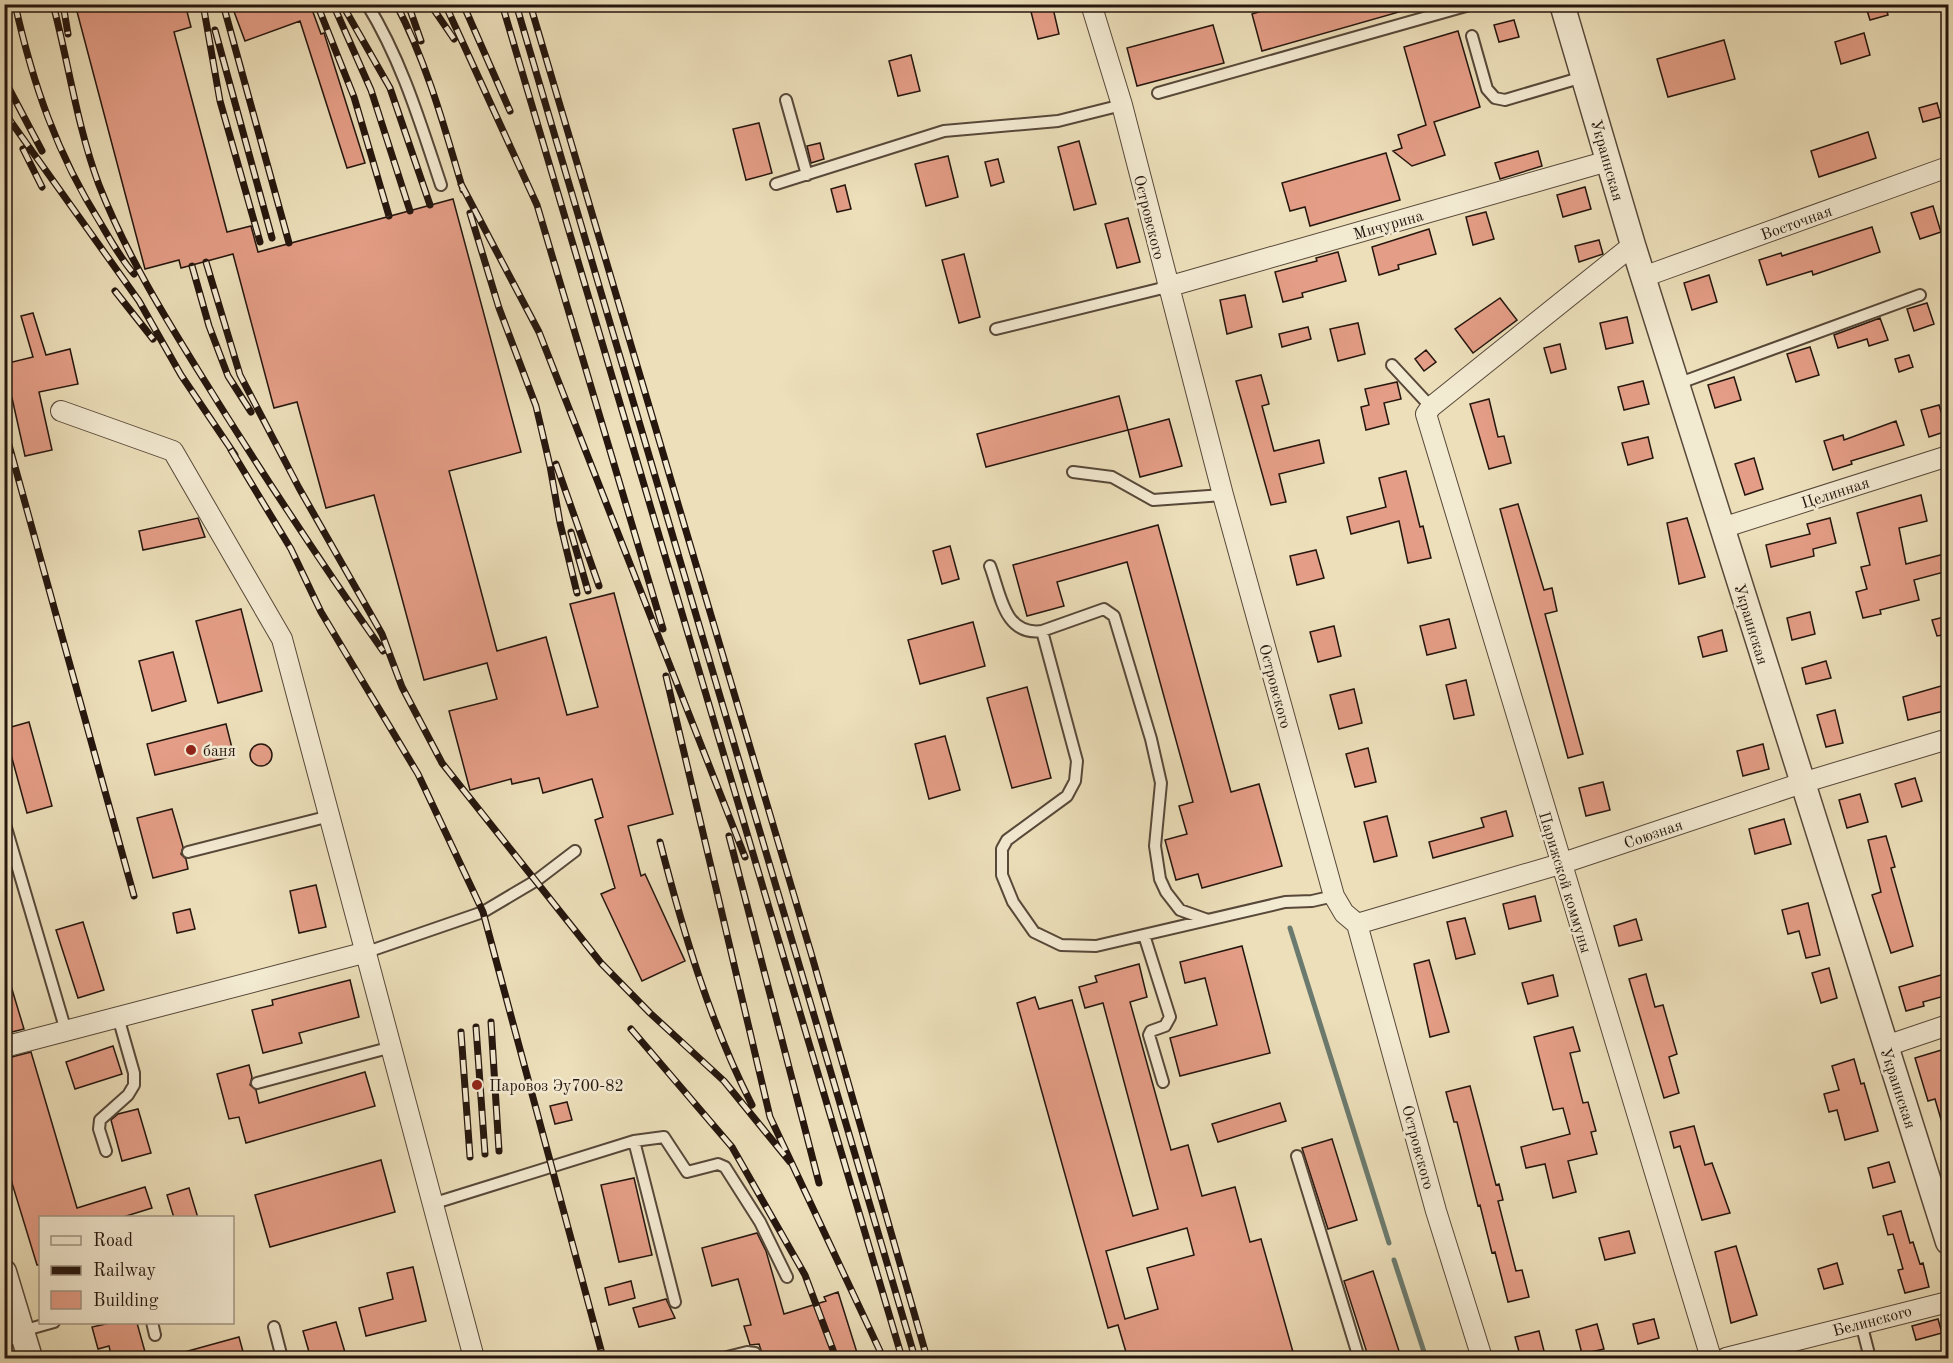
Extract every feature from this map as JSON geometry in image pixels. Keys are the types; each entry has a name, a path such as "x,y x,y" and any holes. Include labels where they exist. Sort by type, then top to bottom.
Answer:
{"street":[{"name":"Островского","path":"1091,4 1122,105 1167,287 1334,896 1344,913 1358,924 1436,1211 1482,1359"},
{"name":"Украинская","path":"1566,5 1583,77 1633,245 1948,1242"},
{"name":"Мичурина","path":"1167,287 1608,161"},
{"name":"Восточная","path":"1643,277 1948,167"},
{"path":"1431,407 1633,245"},
{"name":"Парижской коммуны","path":"1431,407 1426,414 1711,1359"},
{"path":"61,411 173,451 282,639 435,1203 474,1359"},
{"name":"Целинная","path":"1722,528 1948,456"},
{"name":"Союзная","path":"1358,924 1560,864 1802,783 1948,739"},
{"path":"4,1047 366,952"},
{"path":"1886,1046 1948,1025"},
{"path":"4,1272 13,1334 30,1359"},
{"name":"Белинского","path":"1726,1359 1948,1302"}],"lane":[{"path":"367,4 408,83 441,185"},
{"path":"1158,93 1473,4"},
{"path":"1472,36 1487,89 1495,98 1505,100 1583,77"},
{"path":"786,100 807,174"},
{"path":"776,184 944,131 1058,121 1122,105"},
{"path":"996,329 1167,287"},
{"path":"1677,384 1920,295"},
{"path":"1392,365 1431,407"},
{"path":"1073,472 1112,477 1153,500 1223,495"},
{"path":"990,566 1011,621 1020,630 1042,631 1104,609 1114,616 1151,739 1161,783 1155,846 1160,879 1166,892 1180,910 1208,920"},
{"path":"1042,631 1077,761 1077,771 1067,796 1007,840 1002,849 1002,875 1021,917 1034,932 1061,945 1084,947 1285,902 1312,901 1334,896"},
{"path":"188,852 330,816"},
{"path":"4,821 66,1031"},
{"path":"366,952 483,912 537,880 576,851"},
{"path":"1144,935 1170,1017 1165,1026 1151,1031 1149,1035 1163,1082"},
{"path":"106,1151 99,1129 100,1120 128,1095 135,1079 118,1017"},
{"path":"257,1083 392,1047"},
{"path":"435,1203 634,1141 664,1137 687,1172 718,1164 725,1167 760,1222 787,1277"},
{"path":"634,1141 675,1302"},
{"path":"1297,1156 1359,1359"},
{"path":"1861,1323 1870,1359"},
{"path":"13,1334 50,1324"},
{"path":"152,1324 155,1335"},
{"path":"274,1327 282,1359"},
{"path":"723,1359 750,1351 755,1353 757,1359"}],"building":[{"path":"75,4 185,4 191,27 174,32 227,232 251,226 258,252 453,199 521,452 449,471 497,651 546,637 567,715 598,707 570,604 614,593 673,814 628,826 641,876 645,874 685,961 642,981 601,894 615,888 595,820 603,817 592,779 543,793 539,778 512,784 511,779 470,790 449,711 497,699 487,663 424,680 374,495 326,508 297,402 274,408 233,254 181,268 179,260 145,269"},
{"path":"244,4 310,4 321,34 324,33 365,163 347,168 300,21 245,41 233,9"},
{"path":"1029,4 1052,4 1059,34 1038,39"},
{"path":"1285,4 1413,4 1413,8 1262,51 1252,14"},
{"path":"1865,4 1885,4 1888,15 1870,20"},
{"path":"1514,20 1519,37 1499,42 1494,25"},
{"path":"1213,25 1224,63 1137,86 1127,48"},
{"path":"1458,31 1480,107 1434,122 1445,155 1412,166 1393,151 1402,148 1398,135 1426,125 1404,47"},
{"path":"1864,33 1870,55 1841,64 1835,42"},
{"path":"1724,40 1735,79 1668,97 1657,59"},
{"path":"911,55 920,91 898,96 889,61"},
{"path":"1937,103 1941,117 1923,122 1919,108"},
{"path":"759,123 772,173 746,180 733,129"},
{"path":"1868,132 1876,158 1819,177 1811,151"},
{"path":"1079,141 1096,204 1074,210 1058,147"},
{"path":"820,143 824,159 811,163 807,146"},
{"path":"1538,151 1542,166 1500,179 1495,163"},
{"path":"1386,153 1400,200 1310,226 1305,207 1290,211 1282,183"},
{"path":"948,156 958,197 926,206 915,164"},
{"path":"998,159 1004,182 991,186 985,162"},
{"path":"845,185 851,209 837,212 831,189"},
{"path":"1585,187 1591,209 1563,217 1557,195"},
{"path":"1933,206 1941,232 1920,239 1911,213"},
{"path":"1486,212 1494,239 1473,245 1466,217"},
{"path":"1128,218 1140,262 1117,268 1105,224"},
{"path":"1872,227 1880,252 1813,275 1812,271 1767,285 1759,260 1781,253 1782,256"},
{"path":"1429,229 1436,254 1398,265 1399,269 1379,275 1372,247"},
{"path":"1599,240 1603,254 1579,262 1575,246"},
{"path":"1338,252 1346,281 1302,293 1303,297 1283,302 1275,272 1317,261 1316,258"},
{"path":"964,254 980,317 959,323 942,260"},
{"path":"1709,275 1717,302 1692,310 1684,283"},
{"path":"1245,295 1252,327 1227,334 1220,300"},
{"path":"1500,298 1517,320 1473,353 1455,329"},
{"path":"1927,303 1934,324 1914,331 1907,309"},
{"path":"33,313 46,355 70,349 78,384 39,392 52,450 25,456 12,398 7,399 4,388 4,364 33,357 21,316"},
{"path":"1627,317 1633,343 1606,349 1600,323"},
{"path":"1880,318 1888,340 1869,346 1867,339 1838,348 1834,335"},
{"path":"1358,323 1365,354 1338,361 1330,329"},
{"path":"1308,327 1311,339 1282,347 1279,334"},
{"path":"1560,344 1566,369 1551,373 1544,348"},
{"path":"1810,347 1819,375 1796,382 1787,354"},
{"path":"1426,350 1436,362 1424,371 1415,359"},
{"path":"1909,355 1913,367 1899,372 1895,359"},
{"path":"1261,375 1269,404 1262,406 1274,451 1319,440 1324,463 1279,474 1286,502 1271,505 1236,381"},
{"path":"1734,377 1741,400 1715,408 1708,385"},
{"path":"1643,381 1649,404 1624,410 1618,387"},
{"path":"1397,382 1401,399 1384,403 1389,424 1366,430 1361,407 1369,405 1365,389"},
{"path":"1119,396 1128,430 986,467 977,434"},
{"path":"1489,399 1498,437 1504,436 1511,463 1489,469 1470,404"},
{"path":"1939,405 1947,431 1929,437 1921,410"},
{"path":"1169,419 1182,466 1140,477 1128,430"},
{"path":"1896,421 1904,445 1851,461 1852,464 1833,470 1824,441 1843,435 1844,440"},
{"path":"1648,437 1653,458 1628,465 1622,443"},
{"path":"1754,458 1763,489 1745,495 1735,464"},
{"path":"1406,471 1420,527 1423,526 1431,558 1408,563 1399,521 1351,534 1347,517 1386,507 1379,478"},
{"path":"1921,495 1927,521 1899,528 1906,564 1948,553 1948,571 1914,580 1919,600 1880,610 1881,614 1863,618 1856,592 1867,589 1861,567 1870,565 1857,513"},
{"path":"1518,504 1544,590 1552,588 1557,611 1545,614 1583,754 1568,758 1500,509"},
{"path":"198,518 205,537 143,550 139,531"},
{"path":"1687,518 1705,577 1679,584 1667,523"},
{"path":"1830,518 1836,543 1813,549 1814,556 1771,567 1766,545 1810,534 1807,524"},
{"path":"1158,525 1231,792 1259,784 1282,866 1202,888 1198,874 1176,880 1165,840 1187,834 1179,806 1193,802 1127,562 1057,582 1064,606 1027,616 1013,565"},
{"path":"950,546 959,579 942,584 933,551"},
{"path":"1316,550 1324,578 1297,585 1290,556"},
{"path":"241,609 262,691 218,703 196,621"},
{"path":"1810,612 1815,634 1792,640 1787,618"},
{"path":"1948,616 1948,634 1937,636 1932,620"},
{"path":"1449,619 1456,648 1427,655 1420,626"},
{"path":"973,622 985,666 920,684 908,640"},
{"path":"1334,626 1341,656 1318,662 1310,632"},
{"path":"1722,630 1727,651 1703,657 1698,637"},
{"path":"173,652 186,701 152,711 139,661"},
{"path":"1826,661 1831,678 1806,684 1802,668"},
{"path":"1466,680 1474,715 1454,719 1446,685"},
{"path":"1948,684 1948,710 1908,720 1903,697"},
{"path":"1027,687 1051,778 1012,788 987,698"},
{"path":"1354,689 1362,723 1339,729 1330,695"},
{"path":"1835,710 1843,743 1826,747 1817,715"},
{"path":"29,722 52,806 27,813 4,729"},
{"name":"баня","path":"226,724 234,756 155,775 147,744"},
{"path":"945,736 960,790 929,799 915,744"},
{"path":"257,744 265,744 272,751 272,759 265,766 257,766 250,759 250,751"},
{"path":"1763,744 1769,769 1743,776 1737,751"},
{"path":"1368,748 1376,782 1355,787 1346,754"},
{"path":"1915,778 1922,801 1902,807 1895,784"},
{"path":"1603,782 1610,810 1586,816 1579,788"},
{"path":"1860,794 1868,822 1847,828 1839,800"},
{"path":"172,809 183,847 181,854 186,859 188,869 153,878 137,818"},
{"path":"1506,811 1513,836 1433,858 1429,842 1484,827 1481,818"},
{"path":"1387,816 1397,856 1374,862 1364,822"},
{"path":"1784,819 1791,844 1755,854 1749,829"},
{"path":"1886,836 1895,867 1891,868 1913,946 1891,953 1872,895 1881,892 1868,840"},
{"path":"316,885 326,927 299,933 290,891"},
{"path":"1535,896 1541,921 1509,929 1503,904"},
{"path":"1808,903 1820,955 1806,958 1799,931 1788,934 1782,910"},
{"path":"190,909 195,929 177,933 173,913"},
{"path":"1465,918 1475,954 1456,959 1447,922"},
{"path":"1636,919 1642,940 1619,946 1614,926"},
{"path":"83,922 104,990 78,998 56,930"},
{"path":"1242,946 1270,1053 1180,1076 1170,1038 1217,1025 1205,978 1185,983 1180,962"},
{"path":"1429,960 1449,1032 1430,1037 1414,964"},
{"path":"1139,964 1147,997 1130,1002 1171,1150 1188,1145 1202,1196 1235,1187 1250,1242 1261,1239 1295,1359 1128,1359 1118,1325 1108,1328 1017,1003 1035,997 1039,1009 1072,1000 1133,1216 1158,1209 1103,1003 1085,1008 1079,987 1097,982 1095,976","holes":["1187,1228 1194,1255 1147,1268 1158,1309 1125,1319 1106,1251"]},
{"path":"1829,968 1837,998 1821,1003 1812,973"},
{"path":"1948,973 1948,995 1923,1002 1924,1006 1906,1011 1899,987"},
{"path":"1646,974 1655,1007 1663,1005 1677,1054 1669,1057 1679,1093 1664,1098 1629,979"},
{"path":"1553,975 1558,996 1528,1004 1522,983"},
{"path":"4,976 8,976 24,1029 4,1034"},
{"path":"350,980 359,1017 299,1033 302,1043 263,1053 252,1010 273,1005 272,1000"},
{"path":"1573,1027 1580,1051 1570,1053 1583,1103 1588,1102 1596,1131 1591,1132 1597,1154 1568,1161 1576,1192 1553,1198 1545,1164 1526,1168 1521,1147 1570,1134 1563,1108 1553,1110 1534,1037"},
{"path":"113,1046 122,1074 75,1089 66,1062"},
{"path":"1948,1048 1948,1133 1945,1133 1935,1099 1928,1101 1915,1058"},
{"path":"31,1052 77,1208 145,1187 152,1208 126,1216 39,1216 39,1265 37,1265 4,1157 4,1059"},
{"path":"1854,1059 1861,1084 1864,1083 1878,1131 1845,1140 1837,1110 1829,1112 1824,1094 1839,1090 1832,1066"},
{"path":"249,1065 252,1077 250,1085 256,1090 259,1103 365,1072 375,1106 246,1143 239,1117 229,1119 217,1074"},
{"path":"1470,1086 1496,1185 1499,1184 1503,1200 1498,1201 1516,1271 1522,1270 1529,1297 1508,1302 1495,1252 1492,1253 1480,1205 1478,1206 1457,1122 1454,1122 1446,1092"},
{"path":"567,1102 572,1120 555,1124 550,1106"},
{"path":"1280,1103 1286,1121 1218,1142 1212,1124"},
{"path":"138,1109 151,1153 122,1161 111,1120 118,1114"},
{"path":"1694,1126 1705,1165 1712,1163 1730,1213 1702,1220 1680,1146 1674,1148 1670,1132"},
{"path":"1332,1139 1357,1220 1328,1229 1302,1148"},
{"path":"381,1160 395,1212 270,1247 255,1195"},
{"path":"1889,1162 1895,1182 1873,1188 1868,1168"},
{"path":"634,1178 652,1255 619,1262 601,1185"},
{"path":"189,1188 197,1216 173,1216 167,1195"},
{"path":"1901,1211 1910,1243 1913,1242 1920,1264 1923,1263 1929,1287 1905,1293 1898,1270 1903,1269 1893,1234 1888,1235 1883,1216"},
{"path":"1629,1231 1635,1253 1605,1260 1599,1238"},
{"path":"757,1233 766,1251 784,1314 826,1301 824,1297 838,1292 859,1359 764,1359 759,1344 750,1345 744,1326 751,1325 738,1279 712,1286 702,1248"},
{"path":"1736,1246 1757,1315 1731,1323 1715,1252"},
{"path":"1837,1263 1843,1284 1824,1289 1818,1269"},
{"path":"413,1267 426,1321 366,1336 359,1308 393,1299 387,1273"},
{"path":"1373,1271 1400,1354 1387,1359 1369,1359 1344,1281"},
{"path":"631,1281 635,1298 609,1305 605,1288"},
{"path":"666,1299 675,1318 639,1327 633,1308"},
{"path":"1654,1319 1659,1338 1638,1344 1633,1324"},
{"path":"1938,1319 1942,1333 1916,1340 1912,1326"},
{"path":"336,1322 347,1359 311,1359 303,1331"},
{"path":"106,1324 137,1324 147,1359 112,1359 109,1346 98,1349 92,1327"},
{"path":"1597,1324 1604,1349 1582,1354 1576,1330"},
{"path":"1539,1331 1546,1359 1521,1359 1515,1337"},
{"path":"239,1337 245,1359 178,1359 177,1354"}],"waterway":[{"path":"1290,928 1389,1243"},
{"path":"1394,1260 1426,1358"}],"railway":[{"path":"15,4 30,63 59,145 85,198 116,250 134,274"},
{"path":"53,4 91,163 125,243 154,298 219,404 383,651"},
{"path":"63,4 68,34"},
{"path":"203,4 220,101 260,242"},
{"path":"223,4 289,243"},
{"path":"317,4 354,97 389,216"},
{"path":"333,4 371,90 410,211"},
{"path":"342,4 390,88 430,205"},
{"path":"396,4 426,72 463,190"},
{"path":"408,4 421,41"},
{"path":"430,4 454,39"},
{"path":"445,4 537,205 663,629"},
{"path":"463,4 510,111"},
{"path":"502,4 902,1358"},
{"path":"516,4 915,1358"},
{"path":"530,4 811,953 927,1358"},
{"path":"215,30 272,238"},
{"path":"4,79 42,151"},
{"path":"4,112 139,301 181,375 235,455"},
{"path":"23,149 42,187"},
{"path":"461,184 539,332 745,857"},
{"path":"470,213 499,308 536,406 577,593"},
{"path":"206,262 240,375 299,488 382,634 402,687 442,763 601,963 650,1013 724,1081 790,1162"},
{"path":"192,266 209,326 228,376 251,412"},
{"path":"115,291 153,339"},
{"path":"4,427 134,896"},
{"path":"231,450 291,549 321,612 418,774 483,912 601,1350"},
{"path":"556,464 599,586"},
{"path":"571,532 588,591"},
{"path":"666,676 770,1117 880,1351"},
{"path":"729,836 819,1183"},
{"path":"660,842 678,909 710,1009 752,1105"},
{"path":"491,1022 499,1151"},
{"path":"476,1027 485,1154"},
{"path":"631,1029 732,1147 805,1275 836,1358"},
{"path":"461,1032 470,1157"}],"place":[{"name":"баня","path":"191,750"},
{"name":"Паровоз Эу700-82","path":"477,1085"}]}
